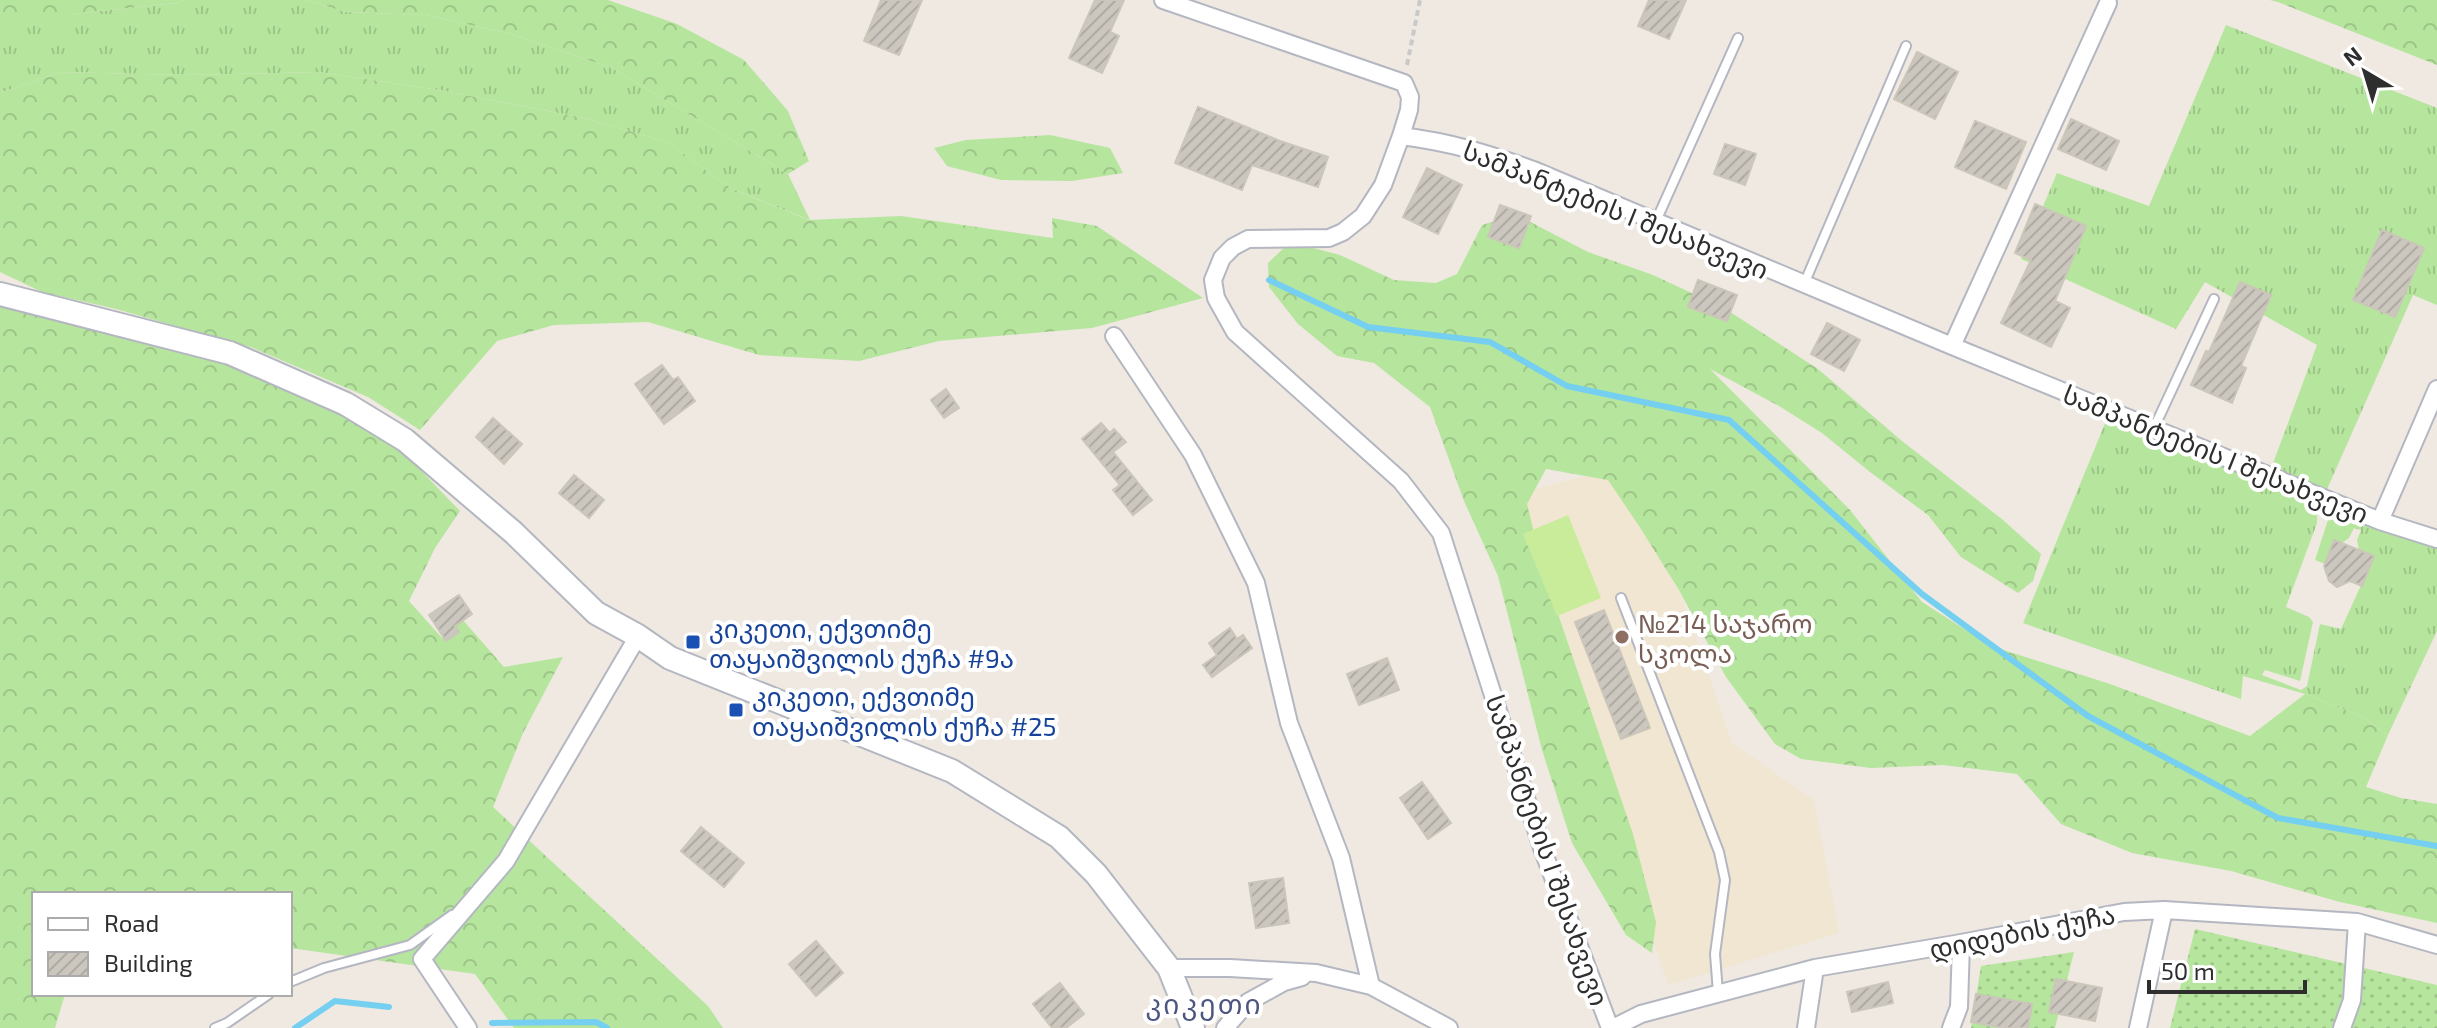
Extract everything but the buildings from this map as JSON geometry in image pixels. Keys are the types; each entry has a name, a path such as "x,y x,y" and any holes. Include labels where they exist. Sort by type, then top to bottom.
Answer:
{"street":[{"path":"1163,0 1404,83 1410,97 1401,136"},
{"path":"1952,346 2108,3"},
{"name":"სამპანტების I შესახვევი","path":"1612,1028 1542,848 1441,533 1401,481 1235,332 1216,298 1213,280 1222,258 1233,247 1248,239 1329,238 1343,232 1363,216 1383,185 1401,136 1442,141 1488,153 2380,521 2437,539"},
{"path":"0,294 230,353 346,404 405,440 514,533 596,613 670,658 952,771 1059,837 1096,874 1169,968 1193,1028"},
{"path":"1114,336 1193,455 1256,583 1289,723 1341,858 1371,986"},
{"path":"2380,521 2437,389"},
{"path":"468,1028 422,959 506,861 638,636"},
{"path":"2138,1028 2164,910"},
{"name":"დიდების ქუჩა","path":"1612,1028 1641,1014 1815,968 2124,912 2164,910 2357,922 2437,945"},
{"path":"2342,1028 2352,1000 2357,922"},
{"path":"1951,1028 1959,1007 1961,943"},
{"path":"1169,968 1316,973 1371,986 1449,1028"},
{"path":"1806,1028 1815,968"},
{"path":"1225,1028 1248,1002 1284,982 1316,973"}],"lane":[{"path":"1656,221 1738,38"},
{"path":"1804,284 1906,46"},
{"path":"2154,428 2214,299"},
{"path":"1621,598 1719,852 1725,880 1715,954 1718,994"},
{"path":"292,981 324,968 410,945 472,901"},
{"path":"215,1028 266,996"}],"path":[{"path":"1404,83 1420,0"}],"shaded area":[{"name":"№214 საჯარო სკოლა","path":"1603,471 1651,508 1732,743 1814,800 1839,933 1668,985 1513,531 1526,492"}],"green space":[{"path":"0,0 185,0 72,14 0,14"},
{"path":"185,0 307,0 346,12 426,15 511,34 612,68 788,174 810,220 732,189 667,142 584,118 439,90 318,72 183,75 60,72 0,93 0,14 72,14"},
{"path":"307,0 608,0 677,24 744,60 788,111 809,161 788,174 612,68 511,34 426,15 346,12"},
{"path":"2270,0 2437,0 2437,65 2278,2"},
{"path":"2226,25 2437,108 2437,305 2413,295 2317,512 2317,523 2286,607 2309,617 2313,622 2300,681 2265,670 2262,675 2301,690 2307,686 2320,624 2341,629 2374,557 2359,550 2357,540 2361,530 2354,528 2342,543 2334,540 2325,564 2315,560 2328,520 2336,513 2437,546 2437,631 2388,735 2363,717 2305,694 2243,676 2241,699 2023,623 2106,421 2266,482 2317,345 2205,282 2176,329 2021,259 2057,173 2149,206"},
{"path":"60,72 183,75 318,72 439,90 584,118 667,142 732,189 809,220 901,216 1053,238 1052,218 1097,226 1203,298 1092,328 939,341 859,361 759,355 648,322 554,325 497,341 420,430 368,397 253,348 116,309 42,292 0,272 0,93"},
{"path":"1050,135 1110,148 1123,173 1072,181 1001,180 947,166 934,148 966,140"},
{"path":"1517,215 1588,252 1653,275 1724,308 1818,369 2041,554 2033,581 2018,593 1961,557 1928,515 1822,433 1710,369 1850,510 1922,602 1991,646 2110,684 2250,736 2305,694 2363,717 2388,735 2366,787 2401,798 2437,804 2437,923 2340,902 2231,871 2132,853 2061,824 2017,774 1943,765 1871,768 1801,759 1775,744 1726,677 1679,590 1608,480 1546,469 1527,504 1543,570 1633,834 1656,922 1652,953 1626,935 1572,843 1542,750 1498,576 1464,501 1430,407 1374,363 1337,356 1298,324 1269,287 1268,263 1290,242 1340,255 1394,280 1436,283 1457,274 1482,225"},
{"path":"0,303 225,362 370,426 403,452 460,511 435,548 409,601 442,638 462,619 504,667 563,657 523,733 493,807 708,1006 723,1028 514,1028 475,974 292,948 292,892 32,892 32,996 64,996 55,1028 0,1028"},
{"path":"1568,515 1601,598 1557,616 1523,534"},
{"path":"2195,929 2437,985 2437,1028 2170,1028"},
{"path":"2074,952 2055,1028 1971,1028 1981,966"}],"waterway":[{"path":"1269,280 1368,327 1490,342 1567,386 1729,420 1922,594 2088,716 2278,818 2437,846"},
{"path":"295,1028 335,1001 389,1007"},
{"path":"492,1023 596,1022 607,1028"}],"place":[{"name":"№214 საჯარო სკოლა","path":"1622,637"},
{"name":"კიკეთი, ექვთიმე თაყაიშვილის ქუჩა #9ა","path":"693,642"},
{"name":"კიკეთი, ექვთიმე თაყაიშვილის ქუჩა #25","path":"736,710"}],"district":[{"name":"კიკეთი","path":"1204,1003"}]}
